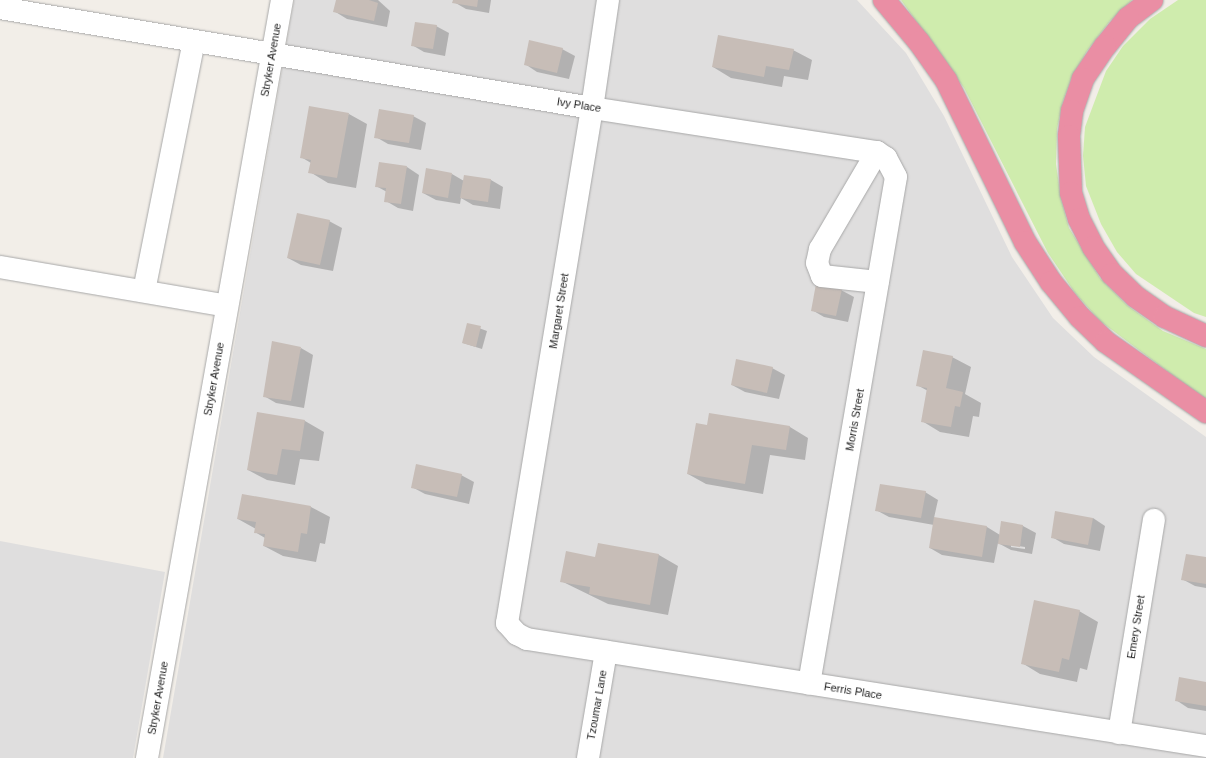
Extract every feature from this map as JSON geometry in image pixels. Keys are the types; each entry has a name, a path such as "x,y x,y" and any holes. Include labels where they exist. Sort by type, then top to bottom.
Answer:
{"highway":[{"path":"884,0 919,42 946,80 1025,242 1051,282 1080,317 1106,342 1206,412"},
{"path":"1152,0 1128,18 1105,46 1083,79 1072,111 1069,136 1071,193 1079,219 1093,247 1112,274 1136,297 1165,317 1206,336"}],"street":[{"name":"Stryker Avenue","path":"147,758 282,0"},
{"name":"Margaret Street","path":"507,623 592,108 608,0"},
{"name":"Ivy Place","path":"0,8 272,55 881,155"},
{"path":"144,291 194,41"},
{"path":"878,282 822,276 817,264 820,249 881,155"},
{"name":"Morris Street","path":"809,684 896,177 881,155"},
{"path":"0,267 227,306"},
{"name":"Emery Street","path":"1119,733 1154,520"},
{"name":"Ferris Place","path":"507,623 517,634 526,640 1206,746"},
{"name":"Tzoumar Lane","path":"588,758 606,652"}],"shaded area":[{"path":"294,0 857,0 906,53 944,116 1012,257 1053,318 1094,357 1206,437 1206,758 163,758"},
{"path":"0,541 165,572 133,758 0,758"}],"green space":[{"path":"901,0 1132,0 1110,21 1087,51 1072,77 1063,101 1057,129 1056,164 1061,199 1069,228 1100,278 1128,306 1163,331 1206,349 1206,400 1100,321 1075,293 1048,253 964,88"},
{"path":"1178,0 1206,0 1206,317 1194,313 1136,274 1117,252 1101,224 1086,186 1083,156 1085,127 1106,71 1123,46 1150,19"}],"building":[{"path":"336,0 369,0 378,3 374,21 333,12"},
{"path":"453,0 478,0 477,7 452,3"},
{"path":"415,22 437,25 433,49 411,46"},
{"path":"718,35 794,49 789,70 766,66 764,77 712,67"},
{"path":"529,40 563,48 557,73 524,65"},
{"path":"309,106 349,113 337,178 308,173 311,160 300,158"},
{"path":"379,109 414,115 409,143 374,138"},
{"path":"379,162 407,166 401,204 384,202 386,188 375,187"},
{"path":"426,168 452,173 448,198 422,193"},
{"path":"464,175 491,179 488,202 460,198"},
{"path":"297,213 330,220 320,265 287,258"},
{"path":"816,284 842,289 836,316 811,311"},
{"path":"467,323 481,326 476,347 462,343"},
{"path":"272,341 301,347 291,401 263,397"},
{"path":"923,350 953,356 946,388 963,392 960,407 955,406 951,427 921,422 927,388 916,386"},
{"path":"736,359 773,367 767,393 731,385"},
{"path":"257,412 305,420 300,451 282,449 277,475 247,470"},
{"path":"709,413 790,426 786,450 752,445 745,484 687,474 696,423 707,425"},
{"path":"416,464 462,474 457,497 411,488"},
{"path":"880,484 926,491 921,518 875,511"},
{"path":"242,494 311,506 307,534 301,533 298,552 263,546 265,534 254,533 256,522 237,519"},
{"path":"1055,511 1093,518 1088,545 1051,538"},
{"path":"934,517 987,526 982,557 929,548"},
{"path":"1001,521 1023,525 1020,547 998,544"},
{"path":"598,543 659,554 650,605 589,594 590,587 560,582 566,551 595,557"},
{"path":"1186,554 1206,557 1206,584 1181,580"},
{"path":"1034,600 1080,610 1069,660 1062,658 1059,672 1021,664"},
{"path":"1179,677 1206,682 1206,706 1175,701"}]}
